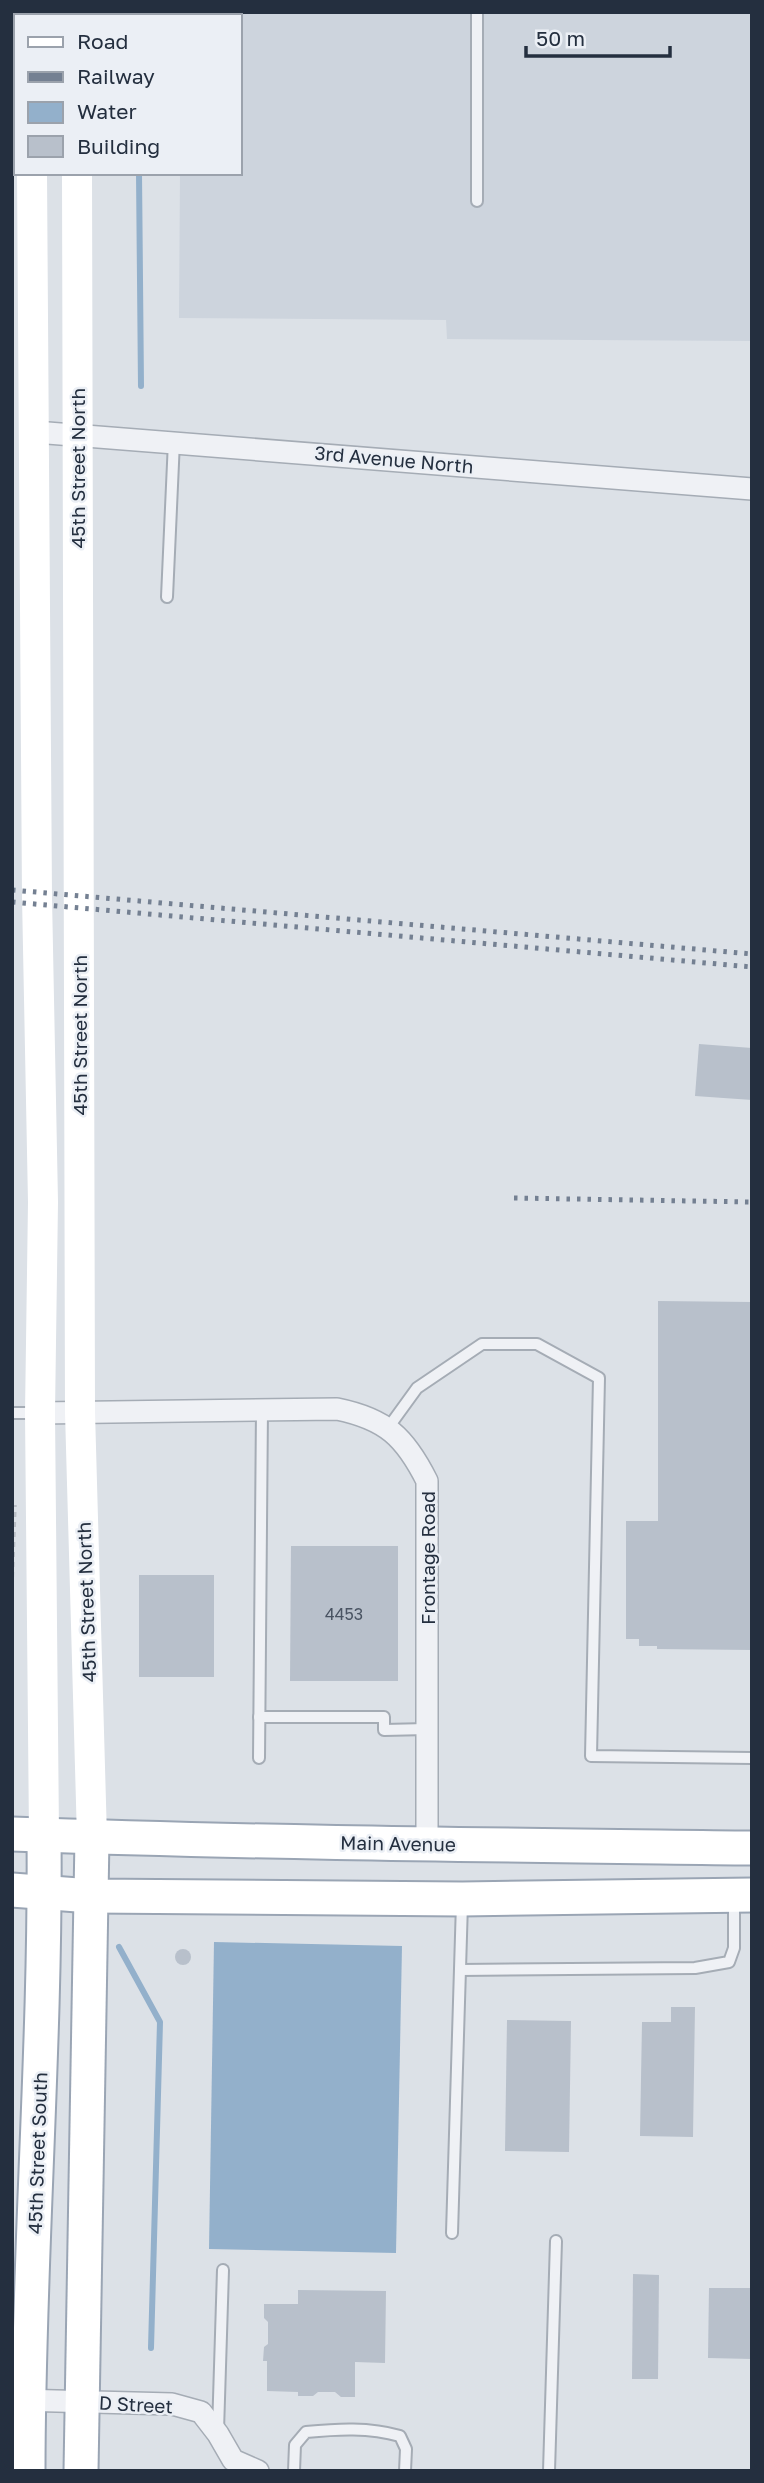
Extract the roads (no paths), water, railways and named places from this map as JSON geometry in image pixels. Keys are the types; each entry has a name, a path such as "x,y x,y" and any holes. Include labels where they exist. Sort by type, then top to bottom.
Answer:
{"main road":[{"name":"45th Street North","path":"28,1834 26,1413 43,1202 37,884 32,175"},
{"name":"45th Street North","path":"77,175 80,1412 92,1838 91,1896"},
{"name":"Main Avenue","path":"28,1834 92,1838 752,1848"},
{"name":"45th Street South","path":"28,1834 28,1891 39,2113 20,2400 28,2471"},
{"path":"28,1891 91,1896 462,1899 743,1895"},
{"path":"81,2471 91,1896"}],"street":[{"name":"3rd Avenue North","path":"35,432 752,489"},
{"name":"Frontage Road","path":"26,1413 337,1409 360,1414 388,1428 414,1455 427,1481 427,1844"},
{"name":"D Street","path":"20,2400 172,2403 201,2412 218,2434 233,2465 258,2471"}],"lane":[{"path":"477,12 477,201"},
{"path":"167,597 174,441"},
{"path":"388,1428 417,1388 482,1344 537,1344 598,1377 591,1756 752,1758"},
{"path":"260,1758 262,1409"},
{"path":"259,1717 384,1717 384,1730 427,1729"},
{"path":"460,1970 695,1968 729,1962 743,1895"},
{"path":"452,2233 462,1899"},
{"path":"549,2471 556,2241"},
{"path":"218,2434 223,2270"},
{"path":"294,2471 295,2445 306,2432 338,2429 383,2431 400,2436 406,2449 405,2471"}],"water":[{"path":"214,1942 402,1946 396,2253 209,2249"}],"waterway":[{"path":"139,175 141,386"},
{"path":"119,1947 160,2022 151,2348"}],"railway":[{"path":"12,890 752,954"},
{"path":"12,902 752,967"},
{"path":"514,1198 752,1202"}]}
